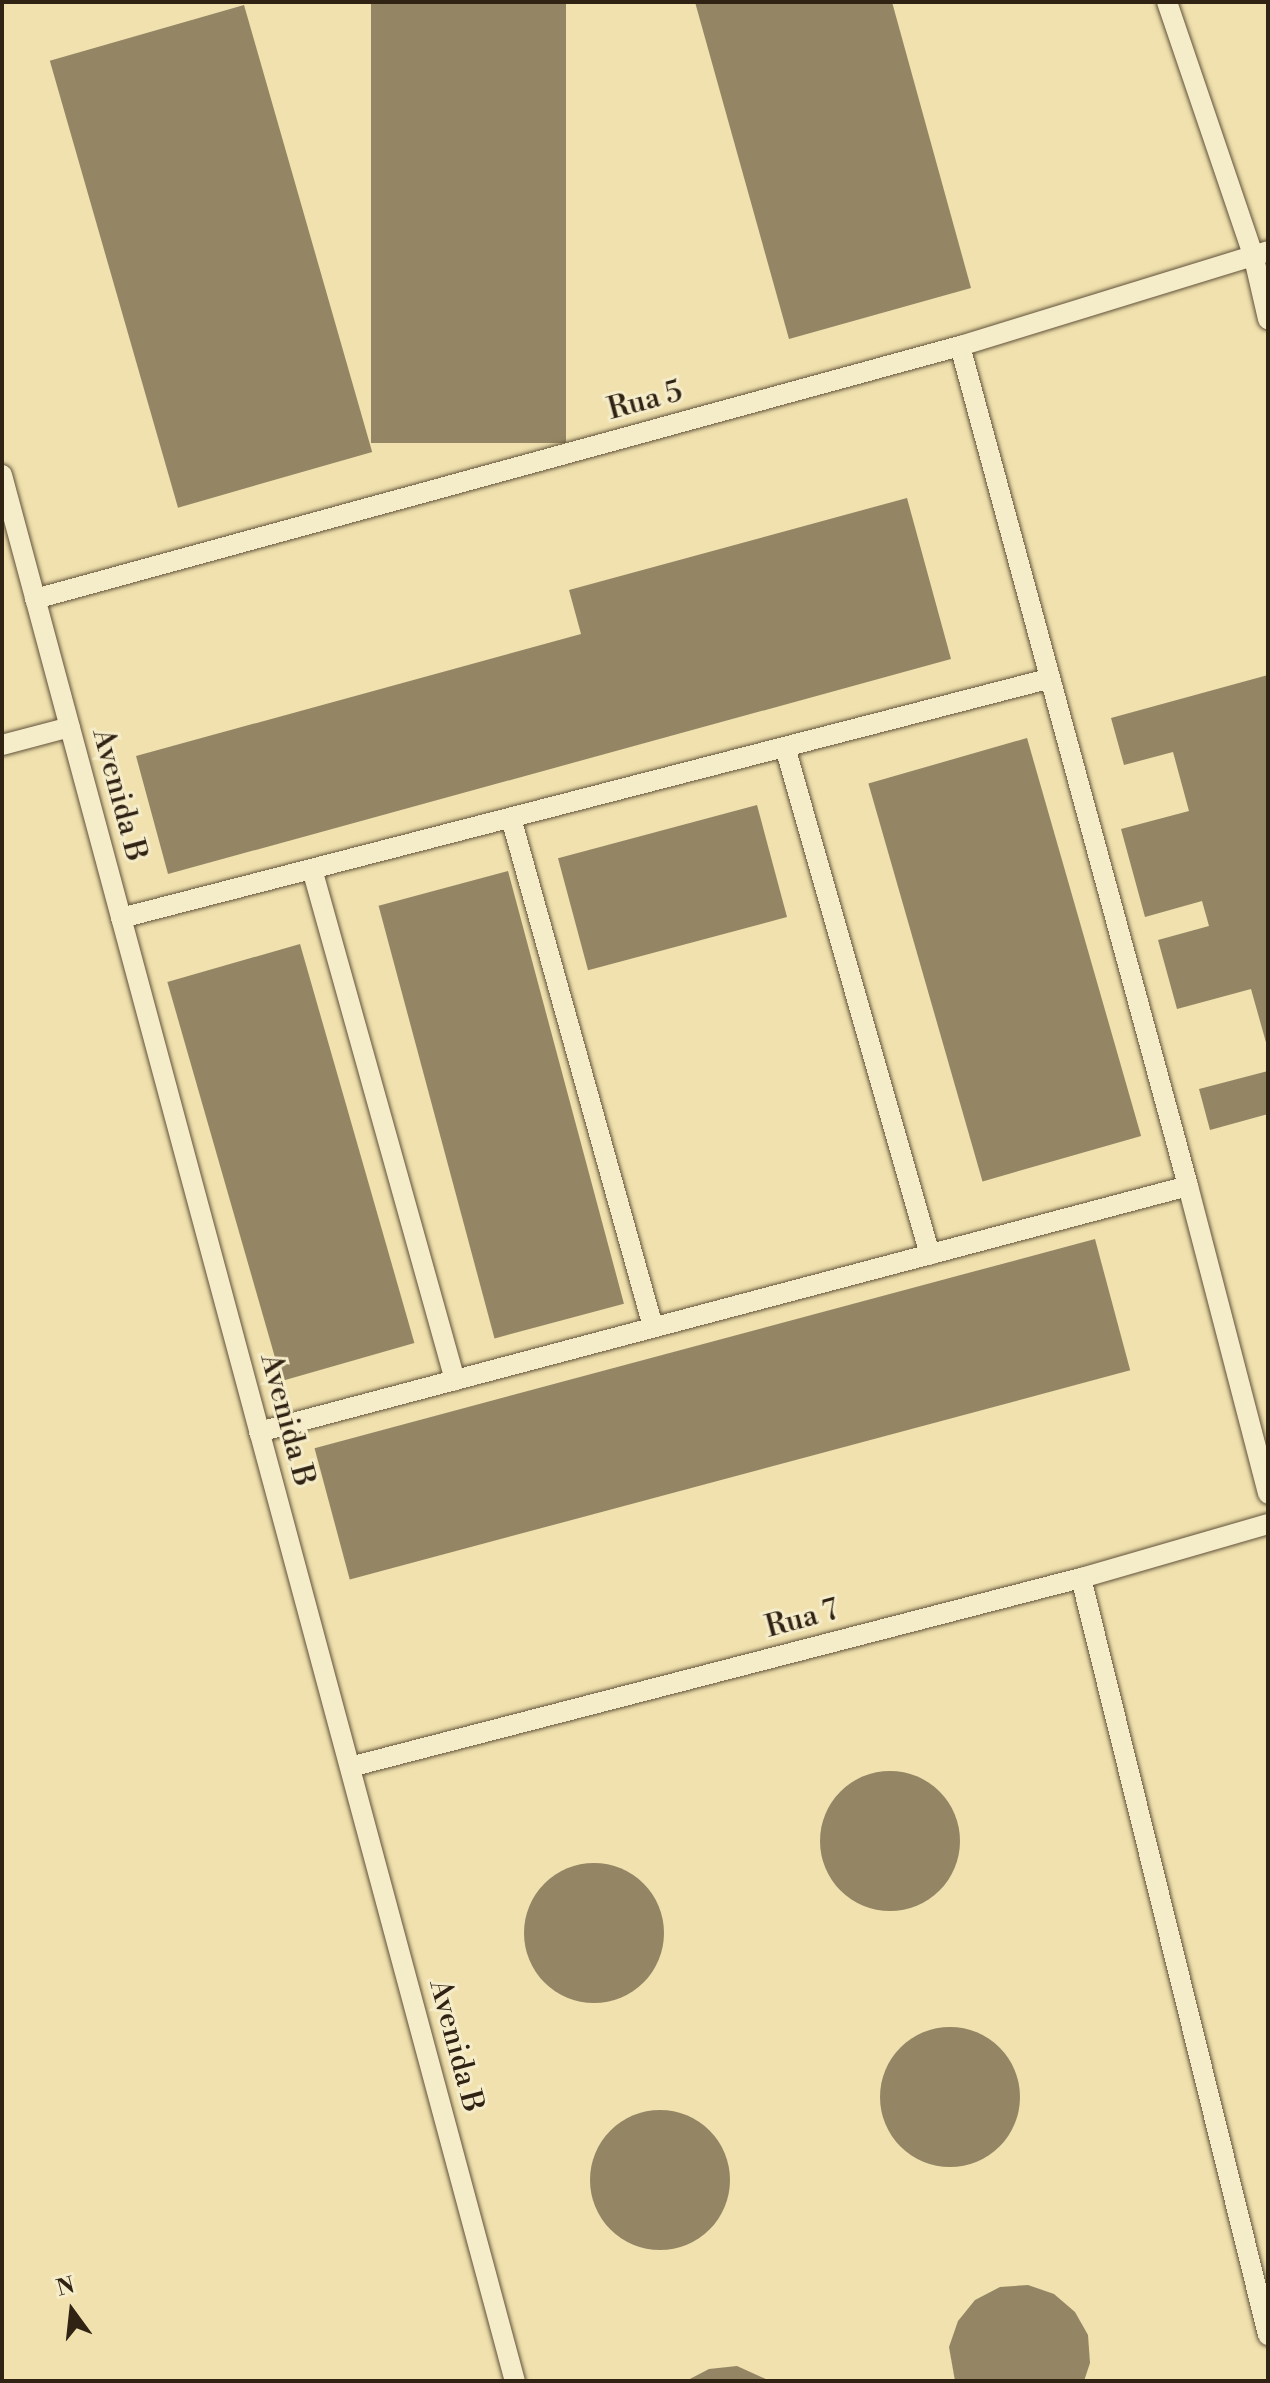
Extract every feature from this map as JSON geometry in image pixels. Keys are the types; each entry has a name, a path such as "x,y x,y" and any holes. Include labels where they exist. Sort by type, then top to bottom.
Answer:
{"lane":[{"path":"1167,2 1260,252 1268,319"},
{"name":"Rua 5","path":"35,599 960,346 1260,252"},
{"path":"960,346 1188,1186 1268,1494"},
{"name":"Avenida B","path":"2,475 515,2381"},
{"path":"121,918 1048,679"},
{"path":"2,745 70,727"},
{"path":"785,747 930,1255"},
{"path":"511,818 653,1327"},
{"path":"312,869 455,1380"},
{"path":"259,1432 1188,1186"},
{"name":"Rua 7","path":"350,1767 1081,1578 1268,1524"},
{"path":"1081,1578 1268,2334"}],"building":[{"path":"371,2 566,2 566,443 371,443"},
{"path":"695,2 892,2 971,288 789,339"},
{"path":"244,5 372,452 178,508 50,61"},
{"path":"907,498 951,659 168,874 136,756 581,634 569,590"},
{"path":"1268,675 1267,1046 1251,989 1177,1009 1158,940 1209,926 1202,901 1145,917 1121,829 1189,811 1173,752 1124,765 1111,718"},
{"path":"1027,738 1141,1136 983,1181 868,783"},
{"path":"757,805 787,917 588,970 558,858"},
{"path":"508,871 624,1304 495,1338 379,906"},
{"path":"300,944 414,1343 282,1381 167,982"},
{"path":"1268,1071 1268,1114 1210,1130 1199,1089"},
{"path":"1095,1239 1130,1370 350,1579 315,1448"},
{"path":"890,1771 917,1777 939,1792 954,1814 960,1841 954,1868 939,1890 917,1905 890,1911 863,1905 841,1890 826,1868 820,1841 826,1814 841,1792 863,1777"},
{"path":"594,1863 621,1869 643,1884 658,1906 664,1933 658,1960 643,1982 621,1997 594,2003 567,1997 545,1982 530,1960 524,1933 530,1906 545,1884 567,1869"},
{"path":"950,2027 977,2033 999,2048 1014,2070 1020,2097 1014,2124 999,2146 977,2161 950,2167 923,2161 901,2146 886,2124 880,2097 886,2070 901,2048 923,2033"},
{"path":"660,2110 687,2116 709,2131 724,2153 730,2180 724,2207 709,2229 687,2244 660,2250 633,2244 611,2229 596,2207 590,2180 596,2153 611,2131 633,2116"},
{"path":"1028,2285 1054,2294 1075,2312 1088,2335 1090,2363 1084,2381 955,2381 949,2347 958,2321 975,2300 1000,2287"},
{"path":"737,2366 770,2381 686,2381 709,2369"}]}
